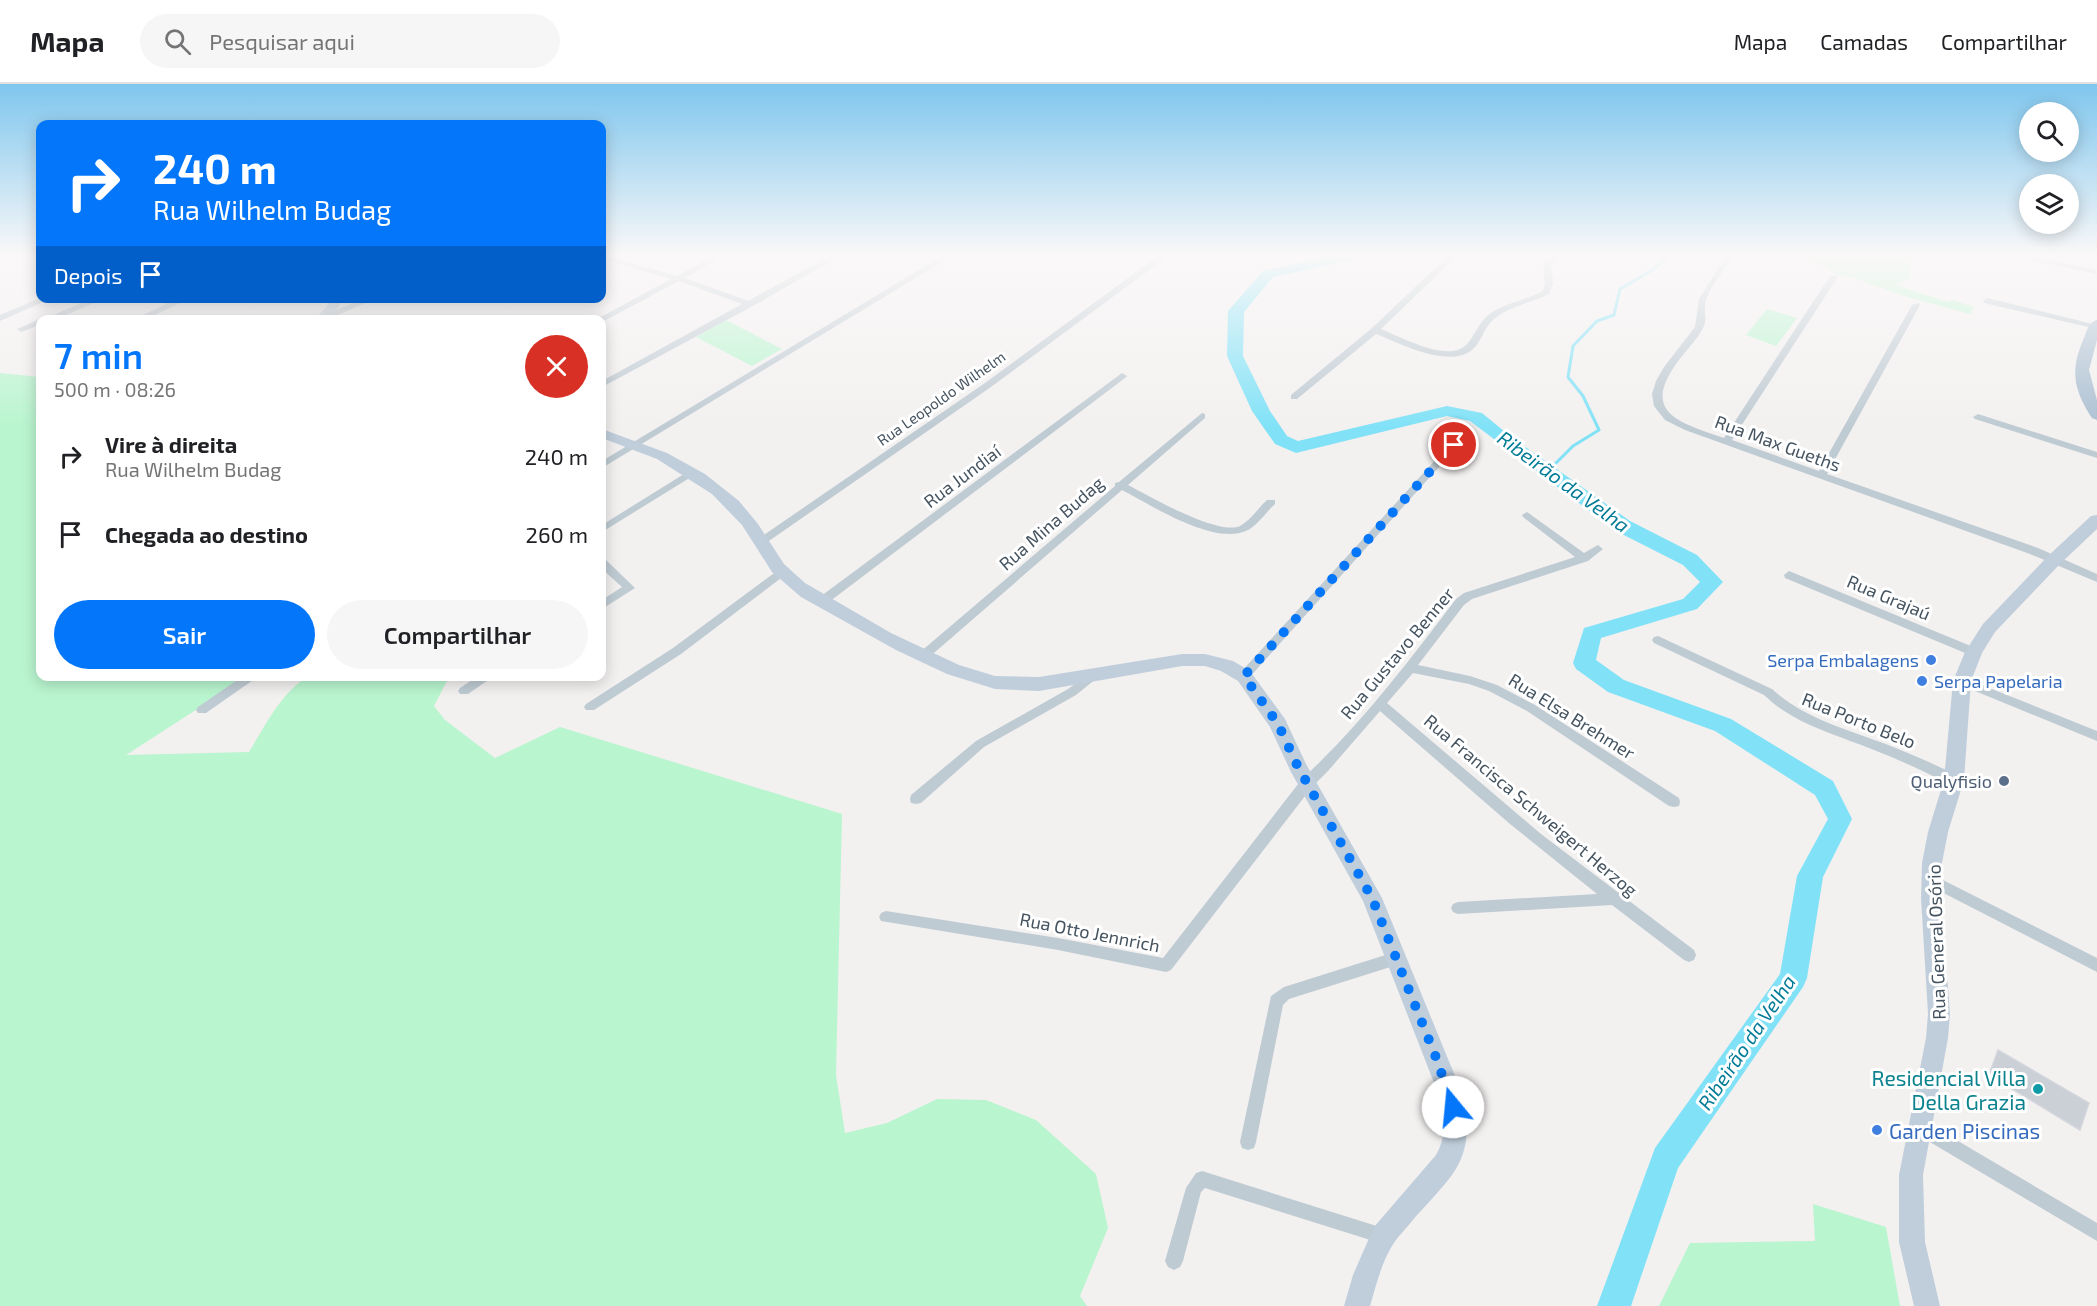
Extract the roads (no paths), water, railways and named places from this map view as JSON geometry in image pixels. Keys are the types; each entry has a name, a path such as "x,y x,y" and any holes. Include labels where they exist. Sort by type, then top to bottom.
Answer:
{"main road":[{"path":"2097,326 2086,349 2080,372 2083,387 2097,415"},
{"path":"606,434 634,443 692,472 746,519 781,572 801,590 923,656 964,674 992,682 1015,685 1039,684 1182,660 1205,660 1227,666 1244,676 1278,724 1307,783 1368,890 1450,1093 1456,1121 1454,1148 1445,1164 1383,1236 1366,1275 1358,1306"},
{"name":"Rua General Osório","path":"1927,1306 1912,1242 1911,1176 1919,1126 1934,1060 1939,1014 1931,880 1938,832 1948,807 1954,780 1962,681 1981,639 2001,614 2097,520"}],"street":[{"path":"606,382 733,313"},
{"path":"606,462 634,443 852,313"},
{"name":"Rua Leopoldo Wilhelm","path":"762,541 988,385 1086,313"},
{"path":"1294,397 1393,313"},
{"path":"1375,330 1443,356 1461,354 1487,321 1497,313"},
{"name":"Rua Max Gueths","path":"1701,313 1700,325 1667,368 1657,396 1657,406 1662,414 1672,422 2054,560 2097,578"},
{"path":"1726,442 1810,313"},
{"path":"1821,476 1912,313"},
{"path":"2040,313 2097,326"},
{"path":"21,329 36,323"},
{"name":"Rua Jundiaí","path":"821,602 1122,376"},
{"name":"Rua Mina Budag","path":"923,656 1119,485 1202,416"},
{"path":"1978,417 2097,455"},
{"path":"1244,676 1454,445"},
{"path":"606,526 692,472"},
{"path":"1119,485 1199,523 1231,532 1243,528 1271,502"},
{"path":"1527,515 1584,558"},
{"name":"Rua Gustavo Benner","path":"1307,783 1324,767 1410,668 1460,602 1468,596 1584,558 1598,549"},
{"path":"606,567 629,588 606,602"},
{"path":"590,707 677,651 781,572"},
{"name":"Rua Grajaú","path":"1790,574 1974,652"},
{"name":"Rua Porto Belo","path":"1658,640 1768,692 1779,705 1792,713 1880,747 1954,780"},
{"name":"Rua Elsa Brehmer","path":"1410,668 1470,680 1493,688 1531,708 1674,802"},
{"path":"916,799 980,744 1071,692 1094,674"},
{"path":"202,710 246,681"},
{"path":"464,692 480,681"},
{"path":"1962,681 2097,736"},
{"name":"Rua Francisca Schweigert Herzog","path":"1379,703 1514,820 1614,899 1689,954"},
{"name":"Rua Otto Jennrich","path":"886,916 1047,942 1166,965 1307,783"},
{"path":"1931,880 2097,965"},
{"path":"1458,908 1614,899"},
{"path":"1248,1142 1276,1001 1284,993 1395,959"},
{"path":"1919,1126 2097,1233"},
{"path":"1174,1261 1194,1188 1202,1179 1383,1236"}],"waterway":[{"name":"Ribeirão da Velha","path":"1236,313 1235,356 1261,411 1281,440 1296,447 1447,411 1476,417 1623,526 1690,560 1713,582 1690,604 1592,633 1584,663 1616,686 1723,725 1824,788 1840,819 1810,876 1793,978 1666,1159 1614,1306"},
{"path":"1547,472 1573,446 1599,430 1583,396 1568,377 1573,346 1597,321 1614,313"}],"place":[{"name":"Serpa Embalagens","path":"1931,660"},
{"name":"Serpa Papelaria","path":"1922,681"},
{"name":"Qualyfisio","path":"2004,781"},
{"name":"Residencial Villa Della Grazia","path":"2038,1089"},
{"name":"Garden Piscinas","path":"1877,1130"}]}
